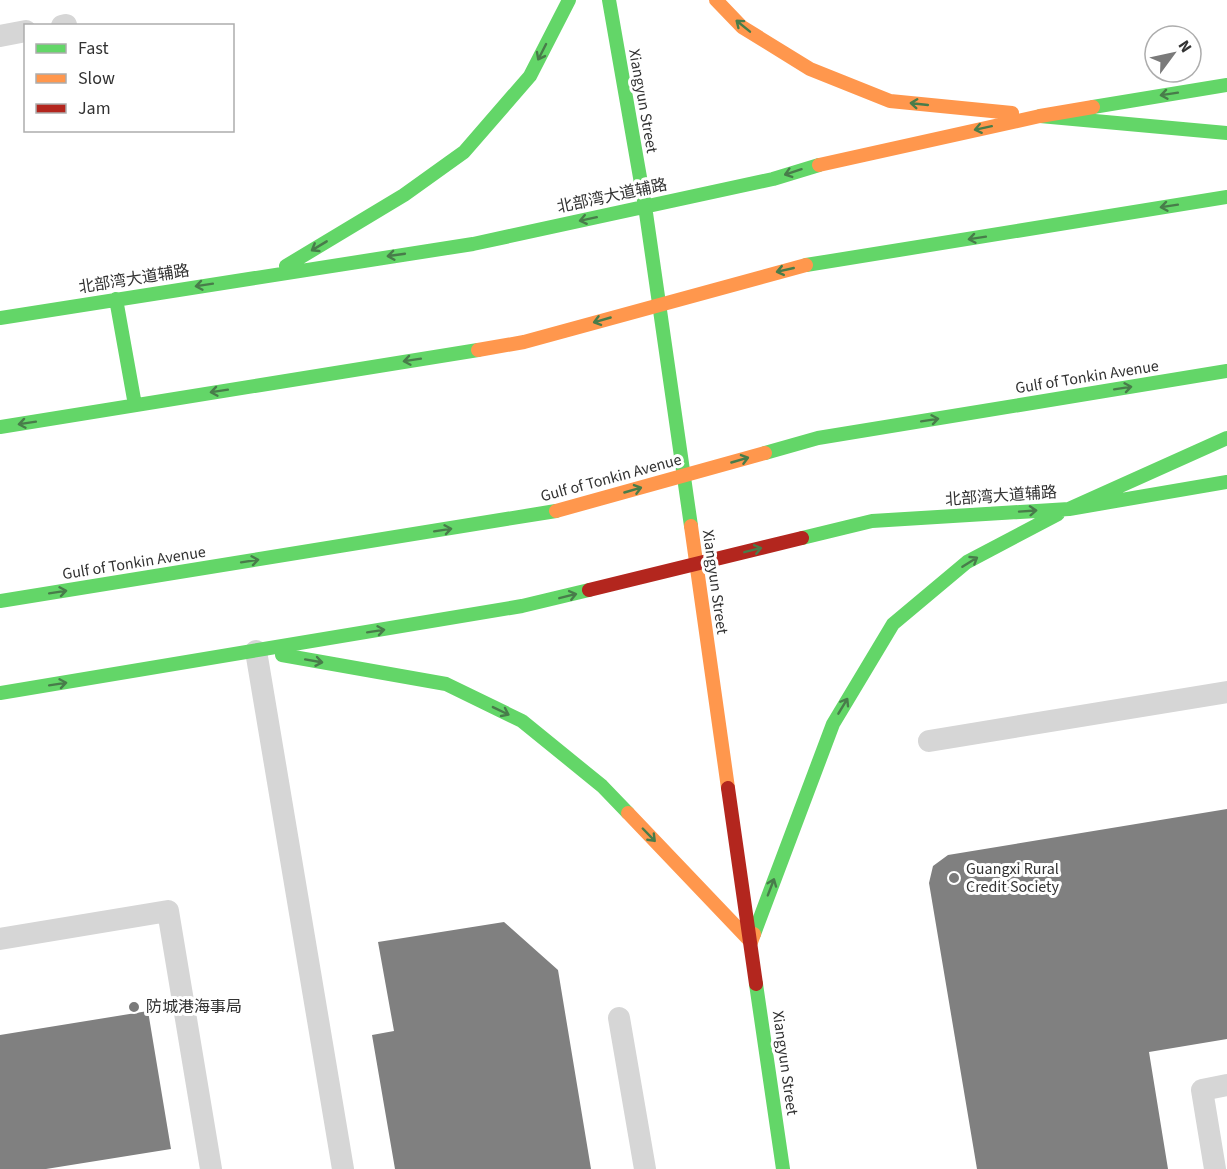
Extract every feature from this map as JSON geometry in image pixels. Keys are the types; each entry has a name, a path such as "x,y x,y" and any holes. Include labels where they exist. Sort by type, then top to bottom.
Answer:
{"main road":[{"path":"274,273 404,195 464,152 530,76 569,0"},
{"name":"Xiangyun Street","path":"609,0 645,206 783,1169"},
{"path":"716,0 742,27 810,69 890,101 1227,133"},
{"name":"北部湾大道辅路","path":"0,318 274,273 473,244 1040,116 1227,85"},
{"path":"0,427 524,342 788,268 1227,197"},
{"path":"116,299 135,405"},
{"name":"Gulf of Tonkin Avenue","path":"0,601 554,512 818,438 1227,371"},
{"path":"256,651 446,684 522,721 602,786 751,942 833,724 892,624 967,562 1069,508 1227,438"},
{"name":"北部湾大道辅路","path":"0,693 522,606 872,521 1069,508 1227,482"}],"lane":[{"path":"0,36 24,32"},
{"path":"256,651 343,1169"},
{"path":"929,741 1227,692"},
{"path":"0,939 168,911 211,1169"},
{"path":"619,1018 645,1169"},
{"path":"1215,1169 1202,1089 1227,1085"}],"building":[{"path":"1227,809 1227,1039 1149,1052 1168,1169 977,1169 929,883 933,866 948,855"},
{"path":"504,922 558,970 591,1169 395,1169 372,1035 394,1031 378,942"},
{"path":"148,1011 171,1149 46,1169 0,1169 0,1035"}],"traffic: fast":[{"path":"286,266 404,195 464,152 530,76 569,0"},
{"path":"609,0 645,206 691,526"},
{"path":"1093,107 1227,85"},
{"path":"1040,116 1227,133"},
{"path":"0,318 473,244 773,179 819,165"},
{"path":"806,265 1227,197"},
{"path":"116,299 135,405"},
{"path":"0,427 478,350"},
{"path":"765,453 818,438 1227,371"},
{"path":"1069,509 1227,438"},
{"path":"802,538 872,521 1069,509 1227,482"},
{"path":"0,601 556,511"},
{"path":"754,934 833,724 893,624 967,562 1058,514"},
{"path":"0,693 522,606 589,590"},
{"path":"282,655 446,684 522,721 602,786 628,813"},
{"path":"756,984 783,1169"}],"traffic: slow":[{"path":"716,0 742,27 810,69 890,101 1012,113"},
{"path":"819,165 1040,116 1093,107"},
{"path":"478,350 524,342 806,265"},
{"path":"556,511 765,453"},
{"path":"691,526 728,788"},
{"path":"628,813 751,942 754,934"}],"traffic: jam":[{"path":"589,590 802,538"},
{"path":"728,788 756,984"}],"place":[{"name":"Guangxi Rural Credit Society","path":"954,878"},
{"name":"防城港海事局","path":"134,1007"}]}
